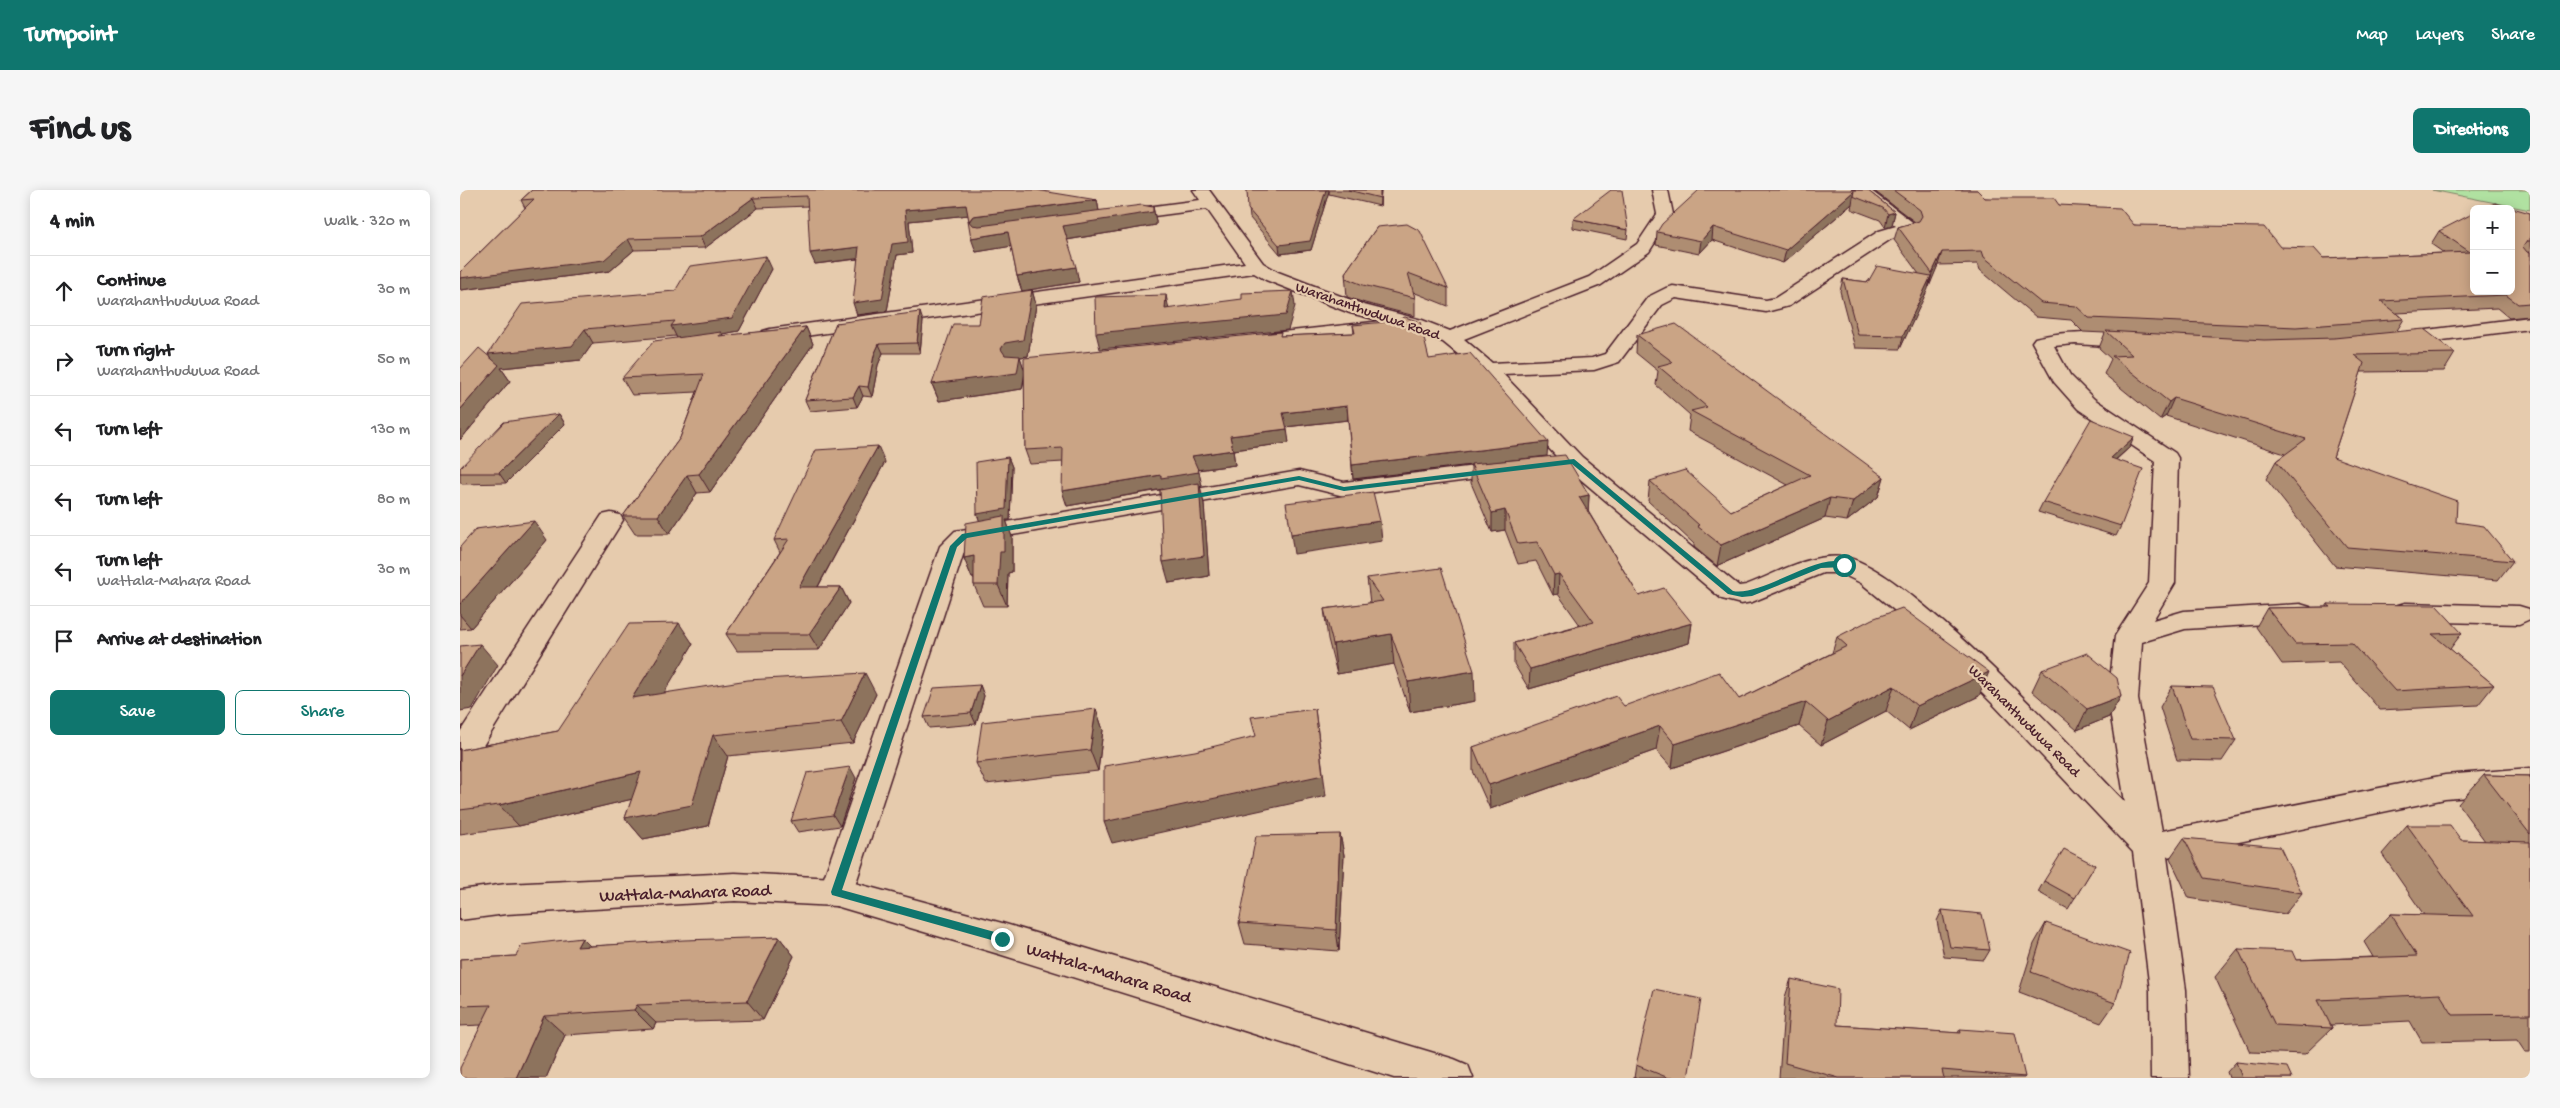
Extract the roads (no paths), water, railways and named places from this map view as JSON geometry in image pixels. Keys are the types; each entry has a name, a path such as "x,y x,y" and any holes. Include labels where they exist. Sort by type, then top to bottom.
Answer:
{"street":[{"path":"1450,338 1595,281 1644,248 1666,214 1660,190"},
{"path":"1487,370 1594,364 1612,358 1655,301 1673,292 1766,306 1782,302 1885,235 1908,228 1860,190"},
{"path":"1102,218 1206,197"},
{"name":"Warahanthuduwa Road","path":"1206,197 1257,267 1272,276 1357,309 1415,324 1450,338 1487,370 1574,462 1731,592 1742,595 1752,593 1820,565 1844,565 1870,577 1940,636 2149,847"},
{"path":"750,338 1257,267"},
{"path":"2376,342 2530,323"},
{"path":"1256,340 1415,324"},
{"path":"2160,343 2075,338 2042,342 2061,378 2086,404 2167,458 2162,583 2129,636 2123,699 2149,847 2168,990 2170,1078"},
{"path":"836,892 953,546 964,536 1299,478 1344,489 1574,462"},
{"path":"460,757 611,520"},
{"path":"2129,636 2184,620 2320,611"},
{"path":"2380,612 2519,615"},
{"path":"2149,847 2445,787 2530,780"},
{"name":"Wattala-Mahara Road","path":"460,905 506,899 735,887 836,892 1002,939 1454,1078"}]}
